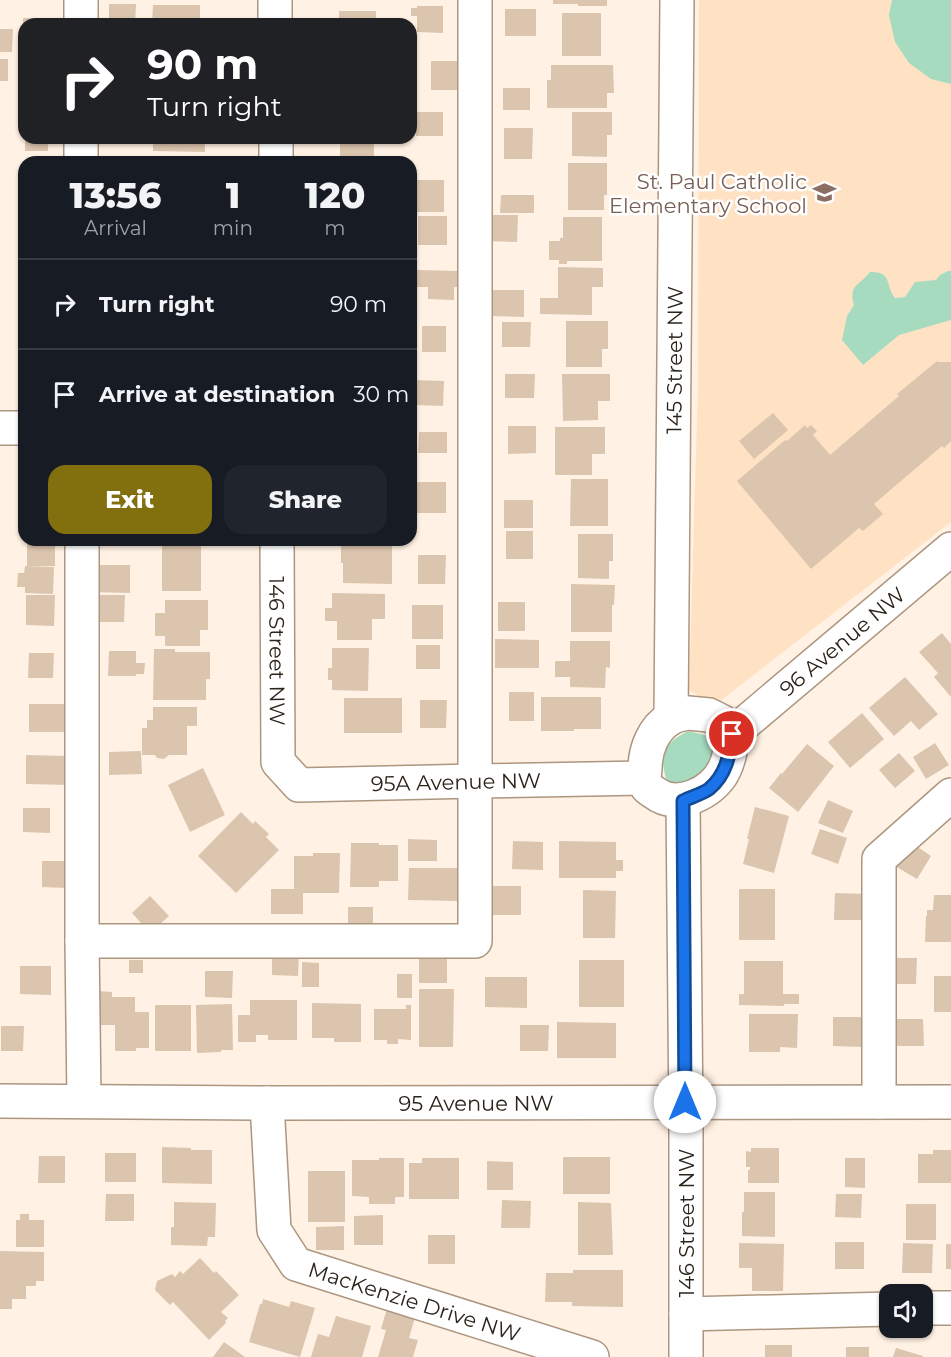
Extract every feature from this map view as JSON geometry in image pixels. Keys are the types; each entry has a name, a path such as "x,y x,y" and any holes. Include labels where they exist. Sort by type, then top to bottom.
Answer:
{"street":[{"path":"81,0 81,18"},
{"path":"275,0 275,18"},
{"path":"82,941 475,941 475,0"},
{"name":"145 Street NW","path":"671,718 677,0"},
{"path":"0,428 18,428"},
{"path":"82,546 84,1101"},
{"name":"146 Street NW","path":"277,546 278,762"},
{"name":"96 Avenue NW","path":"732,734 951,549"},
{"path":"688,713 709,715 723,722 732,734 731,752 724,771 708,790 683,801 662,798 648,788 644,778 645,759 650,741 661,726 671,718 688,713"},
{"name":"95A Avenue NW","path":"278,762 299,785 644,778"},
{"path":"879,1102 879,860 951,795"},
{"name":"146 Street NW","path":"683,801 686,1357"},
{"name":"95 Avenue NW","path":"0,1101 951,1102"},
{"name":"MacKenzie Drive NW","path":"267,1103 274,1230 296,1264 592,1357"},
{"path":"933,1308 951,1308"},
{"path":"686,1314 879,1309"}],"shaded area":[{"name":"St. Paul Catholic Elementary School","path":"699,0 951,0 951,522 715,705 689,690 698,386"}],"green space":[{"path":"892,0 951,0 951,84 931,79 909,63 895,42 889,15"},
{"path":"951,271 951,320 899,335 863,365 842,340 847,316 854,305 852,293 856,286 870,272 877,272 885,277 895,298 905,297 915,282 936,280"},
{"path":"688,731 705,735 712,747 711,761 692,780 682,783 667,781 663,764 665,751 673,740"}],"building":[{"path":"553,0 607,0 607,6 553,4"},
{"path":"109,4 136,4 135,18 109,18"},
{"path":"153,5 200,5 200,18 152,18"},
{"path":"417,6 443,6 443,33 417,32 417,16 411,16 411,8 417,8"},
{"path":"505,9 536,9 536,36 505,36"},
{"path":"339,11 376,11 376,18 339,18"},
{"path":"562,13 601,13 601,56 562,56"},
{"path":"0,29 13,29 12,52 0,52"},
{"path":"0,59 8,59 8,81 0,81"},
{"path":"431,61 462,61 462,90 431,90"},
{"path":"551,65 613,65 614,93 607,93 607,108 547,108 547,80 551,80"},
{"path":"503,88 530,88 530,110 503,110"},
{"path":"417,112 443,112 443,136 417,136"},
{"path":"572,112 612,112 612,135 607,135 607,157 572,156"},
{"path":"504,128 533,128 532,159 504,159"},
{"path":"25,144 48,144 48,151 25,151"},
{"path":"153,144 205,144 205,152 153,151"},
{"path":"340,144 374,144 374,156 340,156"},
{"path":"568,163 607,163 607,195 604,195 604,210 568,210"},
{"path":"417,180 444,180 444,212 417,212"},
{"path":"501,195 534,195 534,213 500,213"},
{"path":"484,215 518,215 517,242 484,241"},
{"path":"418,216 447,216 447,245 418,245"},
{"path":"563,217 602,217 602,261 567,261 567,264 559,264 559,260 549,260 549,241 560,241 560,238 563,238"},
{"path":"558,267 603,268 603,287 592,287 592,315 540,314 540,298 558,298"},
{"path":"417,270 457,271 454,300 428,299 428,287 417,287"},
{"path":"487,290 524,290 524,317 487,316"},
{"path":"566,321 608,321 608,349 602,349 602,367 566,367"},
{"path":"502,322 531,322 530,347 502,347"},
{"path":"422,326 446,326 446,352 422,352"},
{"path":"937,361 951,362 951,441 944,448 942,446 874,504 883,514 863,531 859,528 811,569 737,481 805,425 807,428 811,425 817,431 813,435 830,455"},
{"path":"505,374 535,374 534,398 505,398"},
{"path":"562,374 610,374 610,401 598,401 598,420 563,421"},
{"path":"417,380 444,381 443,406 417,405"},
{"path":"773,413 788,430 754,459 739,441"},
{"path":"508,426 536,426 536,453 508,454"},
{"path":"555,427 605,427 605,454 592,454 592,475 555,475"},
{"path":"419,432 447,432 447,453 418,453"},
{"path":"571,479 608,479 608,526 570,526"},
{"path":"417,482 446,482 446,513 417,513"},
{"path":"504,500 533,500 533,528 504,528"},
{"path":"506,531 533,531 533,559 506,559"},
{"path":"578,534 613,534 613,561 609,561 609,579 578,578"},
{"path":"27,546 55,546 55,566 27,566"},
{"path":"162,546 201,546 201,591 162,591"},
{"path":"341,546 392,546 392,584 343,583 343,563 341,563"},
{"path":"418,555 446,555 445,584 418,584"},
{"path":"90,565 130,565 130,593 90,592"},
{"path":"25,566 54,567 53,594 25,593 25,587 17,587 18,573 24,573"},
{"path":"571,584 615,585 612,632 571,632"},
{"path":"332,593 385,594 385,619 372,619 372,640 337,640 337,621 325,621 325,608 332,608"},
{"path":"26,595 55,595 54,626 26,625"},
{"path":"94,595 125,595 124,622 94,622"},
{"path":"165,600 208,600 208,630 200,630 200,646 165,646 165,636 155,636 155,613 165,613"},
{"path":"498,602 525,602 525,631 498,631"},
{"path":"412,605 443,605 443,639 412,639"},
{"path":"942,633 951,644 951,697 934,677 938,673 919,652"},
{"path":"495,639 539,640 539,668 495,668"},
{"path":"570,641 610,641 610,668 606,667 605,688 570,687 570,677 555,677 555,661 570,661"},
{"path":"416,645 440,645 440,669 416,669"},
{"path":"332,648 369,648 368,691 332,690 332,680 328,680 328,668 332,668"},
{"path":"154,649 175,649 175,652 210,652 210,679 206,679 206,700 153,700"},
{"path":"109,651 136,651 136,663 145,663 144,674 108,676"},
{"path":"29,653 54,653 53,678 28,678"},
{"path":"905,677 938,714 919,730 911,721 894,736 869,708"},
{"path":"509,692 534,692 534,721 509,721"},
{"path":"541,697 601,697 601,729 541,731"},
{"path":"344,698 402,698 402,733 344,733"},
{"path":"420,700 447,700 446,728 420,728"},
{"path":"29,704 69,704 69,732 29,732"},
{"path":"153,707 197,707 197,726 187,726 187,755 169,755 164,759 157,758 155,755 142,755 142,728 147,728 147,720 153,720"},
{"path":"862,713 884,739 850,768 828,742"},
{"path":"935,743 949,765 926,779 913,757"},
{"path":"807,744 834,766 798,812 769,788"},
{"path":"141,751 142,774 109,775 109,752"},
{"path":"899,753 915,771 895,788 879,770"},
{"path":"26,755 69,756 69,785 26,784"},
{"path":"203,768 225,815 190,832 168,785"},
{"path":"828,800 853,811 843,833 818,823"},
{"path":"755,807 789,816 774,873 743,864"},
{"path":"23,808 50,808 50,833 23,832"},
{"path":"241,812 253,824 255,821 269,834 266,837 279,850 236,893 198,856"},
{"path":"820,829 847,838 838,864 811,854"},
{"path":"408,839 437,840 437,861 408,861"},
{"path":"513,841 543,842 543,870 512,869"},
{"path":"559,841 616,842 616,860 623,860 623,871 616,871 616,878 559,878"},
{"path":"910,842 931,856 917,879 895,866"},
{"path":"351,843 398,845 398,881 379,881 379,887 350,887"},
{"path":"313,853 340,853 339,893 303,893 303,914 271,914 271,889 294,889 294,856 313,856"},
{"path":"42,861 67,861 67,888 42,887"},
{"path":"409,868 458,868 458,901 408,900"},
{"path":"491,886 521,886 521,915 491,915"},
{"path":"739,889 775,889 775,940 739,940"},
{"path":"583,890 616,891 615,938 583,938"},
{"path":"835,893 866,894 866,920 834,920"},
{"path":"934,895 951,895 951,942 925,942 927,910 933,910"},
{"path":"150,896 169,916 150,933 132,913"},
{"path":"348,907 373,907 373,931 348,931"},
{"path":"272,954 299,954 298,976 272,975"},
{"path":"419,957 447,957 447,983 419,983"},
{"path":"887,958 917,958 916,984 887,984"},
{"path":"129,960 143,960 143,973 129,973"},
{"path":"579,960 624,960 624,1007 579,1007"},
{"path":"744,961 783,961 783,994 799,994 799,1004 739,1005 739,994 744,994"},
{"path":"302,962 319,963 319,987 302,987"},
{"path":"20,966 51,966 51,995 20,994"},
{"path":"205,971 233,971 232,998 205,997"},
{"path":"397,974 412,974 412,998 397,998"},
{"path":"934,976 951,976 951,1012 934,1012"},
{"path":"485,977 527,977 527,1008 485,1007"},
{"path":"419,989 454,989 453,1047 419,1047"},
{"path":"97,991 112,992 112,997 135,997 135,1012 149,1012 149,1048 136,1048 136,1051 115,1051 115,1025 97,1025"},
{"path":"250,1000 297,1000 297,1040 268,1040 268,1035 256,1035 256,1042 238,1042 238,1015 250,1015"},
{"path":"312,1003 361,1004 361,1042 334,1042 334,1038 312,1038"},
{"path":"232,1004 233,1050 197,1053 196,1005"},
{"path":"155,1005 191,1005 191,1051 155,1051"},
{"path":"406,1005 411,1005 411,1040 398,1039 398,1044 387,1044 387,1040 374,1040 374,1009 406,1009"},
{"path":"749,1014 798,1014 797,1048 780,1047 780,1052 749,1052"},
{"path":"833,1017 863,1017 863,1047 833,1046"},
{"path":"897,1019 923,1019 924,1046 897,1046"},
{"path":"557,1022 616,1023 616,1058 557,1058"},
{"path":"520,1025 549,1025 548,1051 520,1051"},
{"path":"1,1026 24,1026 23,1051 1,1051"},
{"path":"162,1147 212,1150 212,1184 162,1183"},
{"path":"751,1148 779,1148 779,1183 748,1183 750,1167 746,1167 746,1151 751,1152"},
{"path":"933,1150 951,1150 951,1183 918,1183 918,1154 933,1154"},
{"path":"105,1153 136,1153 136,1182 105,1182"},
{"path":"39,1156 65,1156 65,1183 38,1183"},
{"path":"563,1157 610,1157 610,1194 563,1194"},
{"path":"379,1158 404,1158 404,1197 395,1197 395,1204 369,1204 369,1197 352,1196 352,1160 379,1160"},
{"path":"422,1158 459,1158 459,1199 409,1199 409,1163 422,1163"},
{"path":"845,1158 865,1158 865,1188 845,1187"},
{"path":"487,1161 513,1162 513,1190 487,1190"},
{"path":"308,1171 345,1171 345,1222 308,1222"},
{"path":"744,1192 775,1192 775,1237 742,1236"},
{"path":"106,1194 134,1194 134,1221 105,1221"},
{"path":"836,1194 862,1194 861,1218 835,1217"},
{"path":"502,1200 531,1201 530,1228 501,1228"},
{"path":"174,1202 216,1203 215,1237 208,1237 207,1246 171,1245"},
{"path":"578,1202 611,1203 613,1255 578,1255"},
{"path":"906,1204 936,1204 936,1240 906,1240"},
{"path":"20,1214 29,1214 29,1220 44,1220 44,1247 16,1247 16,1220 20,1220"},
{"path":"383,1215 383,1245 354,1245 354,1216"},
{"path":"344,1226 344,1250 316,1250 316,1227"},
{"path":"428,1235 455,1235 455,1264 428,1264"},
{"path":"835,1242 864,1242 864,1269 835,1269"},
{"path":"739,1243 784,1244 783,1291 752,1291 752,1268 739,1268"},
{"path":"903,1243 933,1244 932,1273 902,1273"},
{"path":"946,1244 951,1244 951,1269 946,1269"},
{"path":"0,1251 44,1252 44,1281 36,1281 36,1286 26,1286 26,1299 12,1299 12,1309 0,1309"},
{"path":"200,1258 239,1295 221,1312 228,1318 226,1323 209,1340 173,1302 170,1305 155,1290 157,1281 172,1274 175,1277 180,1271 183,1274"},
{"path":"573,1270 623,1270 623,1307 572,1306 572,1302 545,1302 546,1273 573,1273"},
{"path":"263,1299 289,1307 291,1301 315,1308 300,1357 249,1342"},
{"path":"388,1305 416,1314 409,1338 418,1340 413,1357 378,1357 386,1330 381,1329"},
{"path":"336,1316 371,1326 362,1357 311,1357 318,1334 329,1337"},
{"path":"224,1342 245,1357 213,1357"},
{"path":"765,1345 792,1345 792,1357 765,1357"},
{"path":"846,1347 869,1347 869,1357 846,1357"},
{"path":"896,1348 923,1356 923,1357 893,1357"}],"place":[{"name":"St. Paul Catholic Elementary School","path":"825,193"}],"route":[{"path":"685,1102 683,801 708,790 724,771 731,752 732,734"}]}
